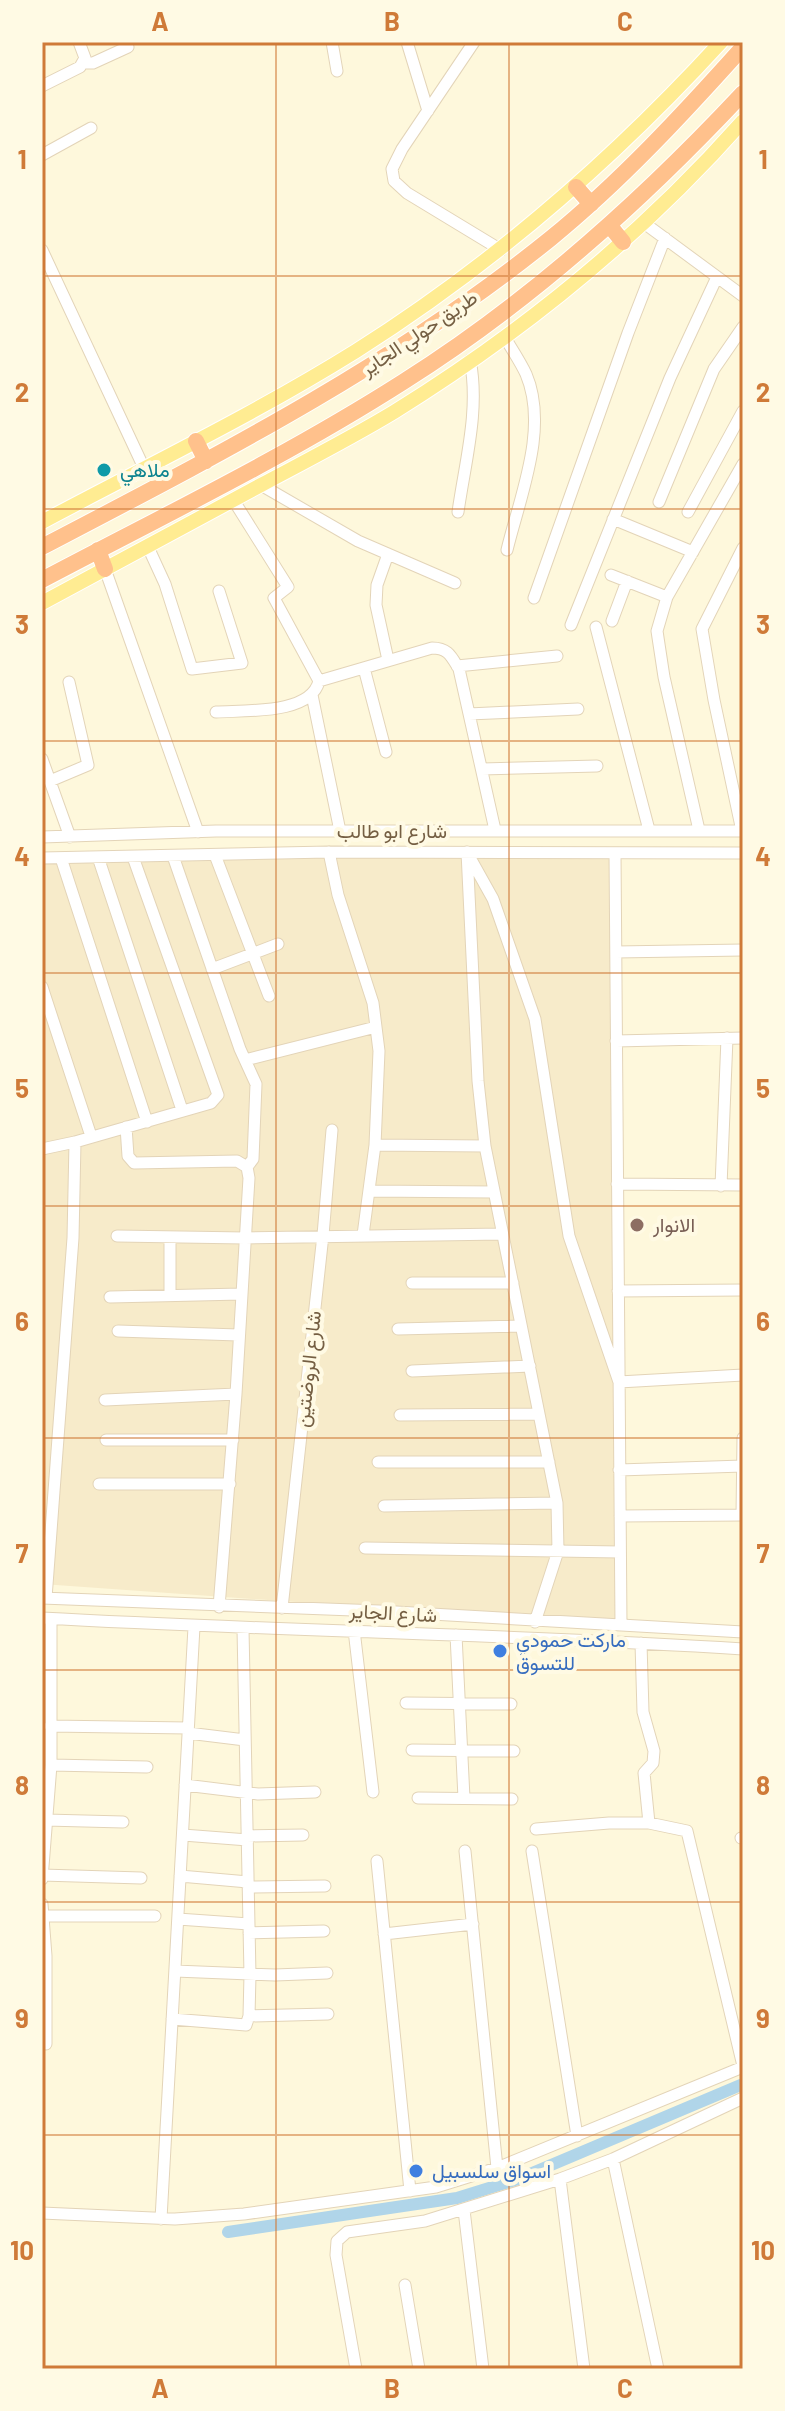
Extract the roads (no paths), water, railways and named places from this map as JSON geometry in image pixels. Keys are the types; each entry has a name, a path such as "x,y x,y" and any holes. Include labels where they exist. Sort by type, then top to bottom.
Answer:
{"highway":[{"name":"طريق حولي الجاير","path":"42,547 327,394 492,283 591,204 743,47"},
{"name":"طريق حولي الجاير","path":"42,580 313,436 459,344 509,308 610,226 743,93"},
{"path":"576,187 591,204"},
{"path":"610,226 623,242"},
{"path":"492,283 493,300 509,308"},
{"path":"442,318 451,320 457,327 459,344"},
{"path":"196,441 206,461"},
{"path":"98,550 105,569"}],"main road":[{"path":"42,522 196,441 357,350 501,250 576,187 721,42"},
{"path":"42,603 395,411 470,360 548,305 623,242 704,165 743,121"}],"street":[{"path":"42,86 83,63 85,58 79,42"},
{"path":"332,42 337,71"},
{"path":"407,42 428,111"},
{"path":"473,42 392,169 394,181 407,193 501,250"},
{"path":"83,63 93,63 128,47"},
{"path":"42,155 91,128"},
{"path":"644,223 717,277 741,290"},
{"path":"534,598 665,238"},
{"path":"42,250 144,468"},
{"path":"571,625 670,378 717,277"},
{"path":"659,502 714,369 743,327"},
{"path":"504,336 526,373 536,413 535,437 507,550"},
{"path":"458,512 473,410 474,381 470,360"},
{"path":"688,512 743,411"},
{"path":"699,830 664,677 657,631 667,597 743,464"},
{"path":"261,485 358,541 455,583"},
{"path":"234,501 288,587 274,598 319,681"},
{"path":"613,519 693,552"},
{"path":"148,547 165,584 192,669 242,663 219,591"},
{"path":"742,831 702,629 743,548"},
{"path":"388,554 377,585 376,605 388,660"},
{"path":"105,569 198,832"},
{"path":"611,575 667,597"},
{"path":"612,621 627,581"},
{"path":"596,627 649,830"},
{"path":"216,712 290,706 312,695 319,681 432,648 442,648 457,666 495,830"},
{"path":"457,666 557,656"},
{"path":"364,668 386,752"},
{"path":"50,781 88,765 69,682"},
{"path":"312,695 340,831"},
{"path":"469,714 578,709"},
{"path":"42,759 70,837"},
{"path":"482,769 597,766"},
{"path":"399,831 401,852"},
{"name":"شارع ابو طالب","path":"42,837 198,832 742,831"},
{"path":"329,852 338,895 373,1003 379,1051 375,1145 363,1235"},
{"name":"شارع ابو طالب","path":"42,858 329,852 743,853"},
{"path":"467,852 478,1081 485,1146 557,1503 558,1551 535,1622"},
{"path":"467,852 493,899 535,1019 569,1236 619,1382"},
{"path":"615,853 621,1625"},
{"path":"215,855 269,996"},
{"path":"173,856 256,1084 253,1159 247,1167 249,1178 236,1394 219,1607"},
{"path":"98,857 182,1110"},
{"path":"42,1149 211,1103 218,1095 133,857"},
{"path":"61,858 147,1122"},
{"path":"212,969 278,944"},
{"path":"616,952 743,950"},
{"path":"42,987 48,1026 91,1136"},
{"path":"245,1060 376,1027"},
{"path":"721,1186 727,1038"},
{"path":"616,1041 743,1038"},
{"path":"126,1127 128,1156 134,1163 237,1161 247,1167"},
{"name":"شارع الروضتين","path":"282,1608 332,1130"},
{"path":"44,1598 73,1238 75,1142"},
{"path":"375,1145 485,1146"},
{"path":"617,1184 743,1185"},
{"path":"369,1191 494,1192"},
{"path":"117,1236 245,1238 502,1234"},
{"path":"170,1237 170,1294"},
{"path":"412,1283 513,1283"},
{"path":"618,1291 743,1290"},
{"path":"110,1297 241,1294"},
{"path":"398,1329 521,1326"},
{"path":"118,1331 238,1335"},
{"path":"412,1371 530,1366"},
{"path":"619,1382 743,1375"},
{"path":"105,1400 236,1394"},
{"path":"400,1415 539,1414"},
{"path":"620,1516 742,1515 743,1438"},
{"path":"106,1440 233,1440"},
{"path":"378,1462 549,1462"},
{"path":"619,1470 743,1466"},
{"path":"99,1484 230,1484"},
{"path":"384,1506 557,1503"},
{"path":"365,1548 620,1552"},
{"name":"شارع الجاير","path":"44,1598 379,1611 743,1632"},
{"path":"379,1611 381,1631"},
{"path":"46,1619 46,1707 51,1765 42,1877 141,1878"},
{"name":"شارع الجاير","path":"46,1619 243,1629 381,1631 743,1649"},
{"path":"161,2219 194,1627"},
{"path":"172,2019 246,2025 249,2016 243,1629"},
{"path":"354,1630 373,1792"},
{"path":"456,1635 464,1798"},
{"path":"641,1643 643,1712 654,1751 653,1763 644,1773 649,1823"},
{"path":"406,1703 511,1704"},
{"path":"50,1726 188,1731 245,1740"},
{"path":"412,1750 514,1751"},
{"path":"51,1765 147,1767"},
{"path":"185,1785 258,1794 315,1792"},
{"path":"418,1798 512,1799"},
{"path":"46,1820 123,1822"},
{"path":"42,2213 161,2219 244,2214 436,2187 497,2168 743,2066 687,1831 649,1823 536,1829"},
{"path":"183,1835 248,1838 303,1835"},
{"path":"465,1851 497,2168"},
{"path":"532,1851 577,2136"},
{"path":"377,1861 410,2191"},
{"path":"180,1876 248,1885 325,1886"},
{"path":"42,1904 46,1956 46,2044"},
{"path":"43,1916 155,1916"},
{"path":"178,1919 249,1928 324,1931"},
{"path":"384,1934 473,1924"},
{"path":"175,1971 250,1975 327,1973"},
{"path":"249,2016 328,2014"},
{"path":"356,2369 336,2255 337,2241 347,2232 425,2221 560,2179 613,2159 743,2098"},
{"path":"613,2159 658,2369"},
{"path":"560,2179 584,2369"},
{"path":"464,2210 483,2369"},
{"path":"405,2285 419,2369"}],"waterway":[{"path":"228,2232 457,2198 518,2179 743,2084"}],"place":[{"name":"ملاهي","path":"104,470"},
{"name":"الانوار","path":"637,1225"},
{"name":"ماركت حمودي للتسوق","path":"500,1651"},
{"name":"اسواق سلسبيل","path":"416,2171"}]}
